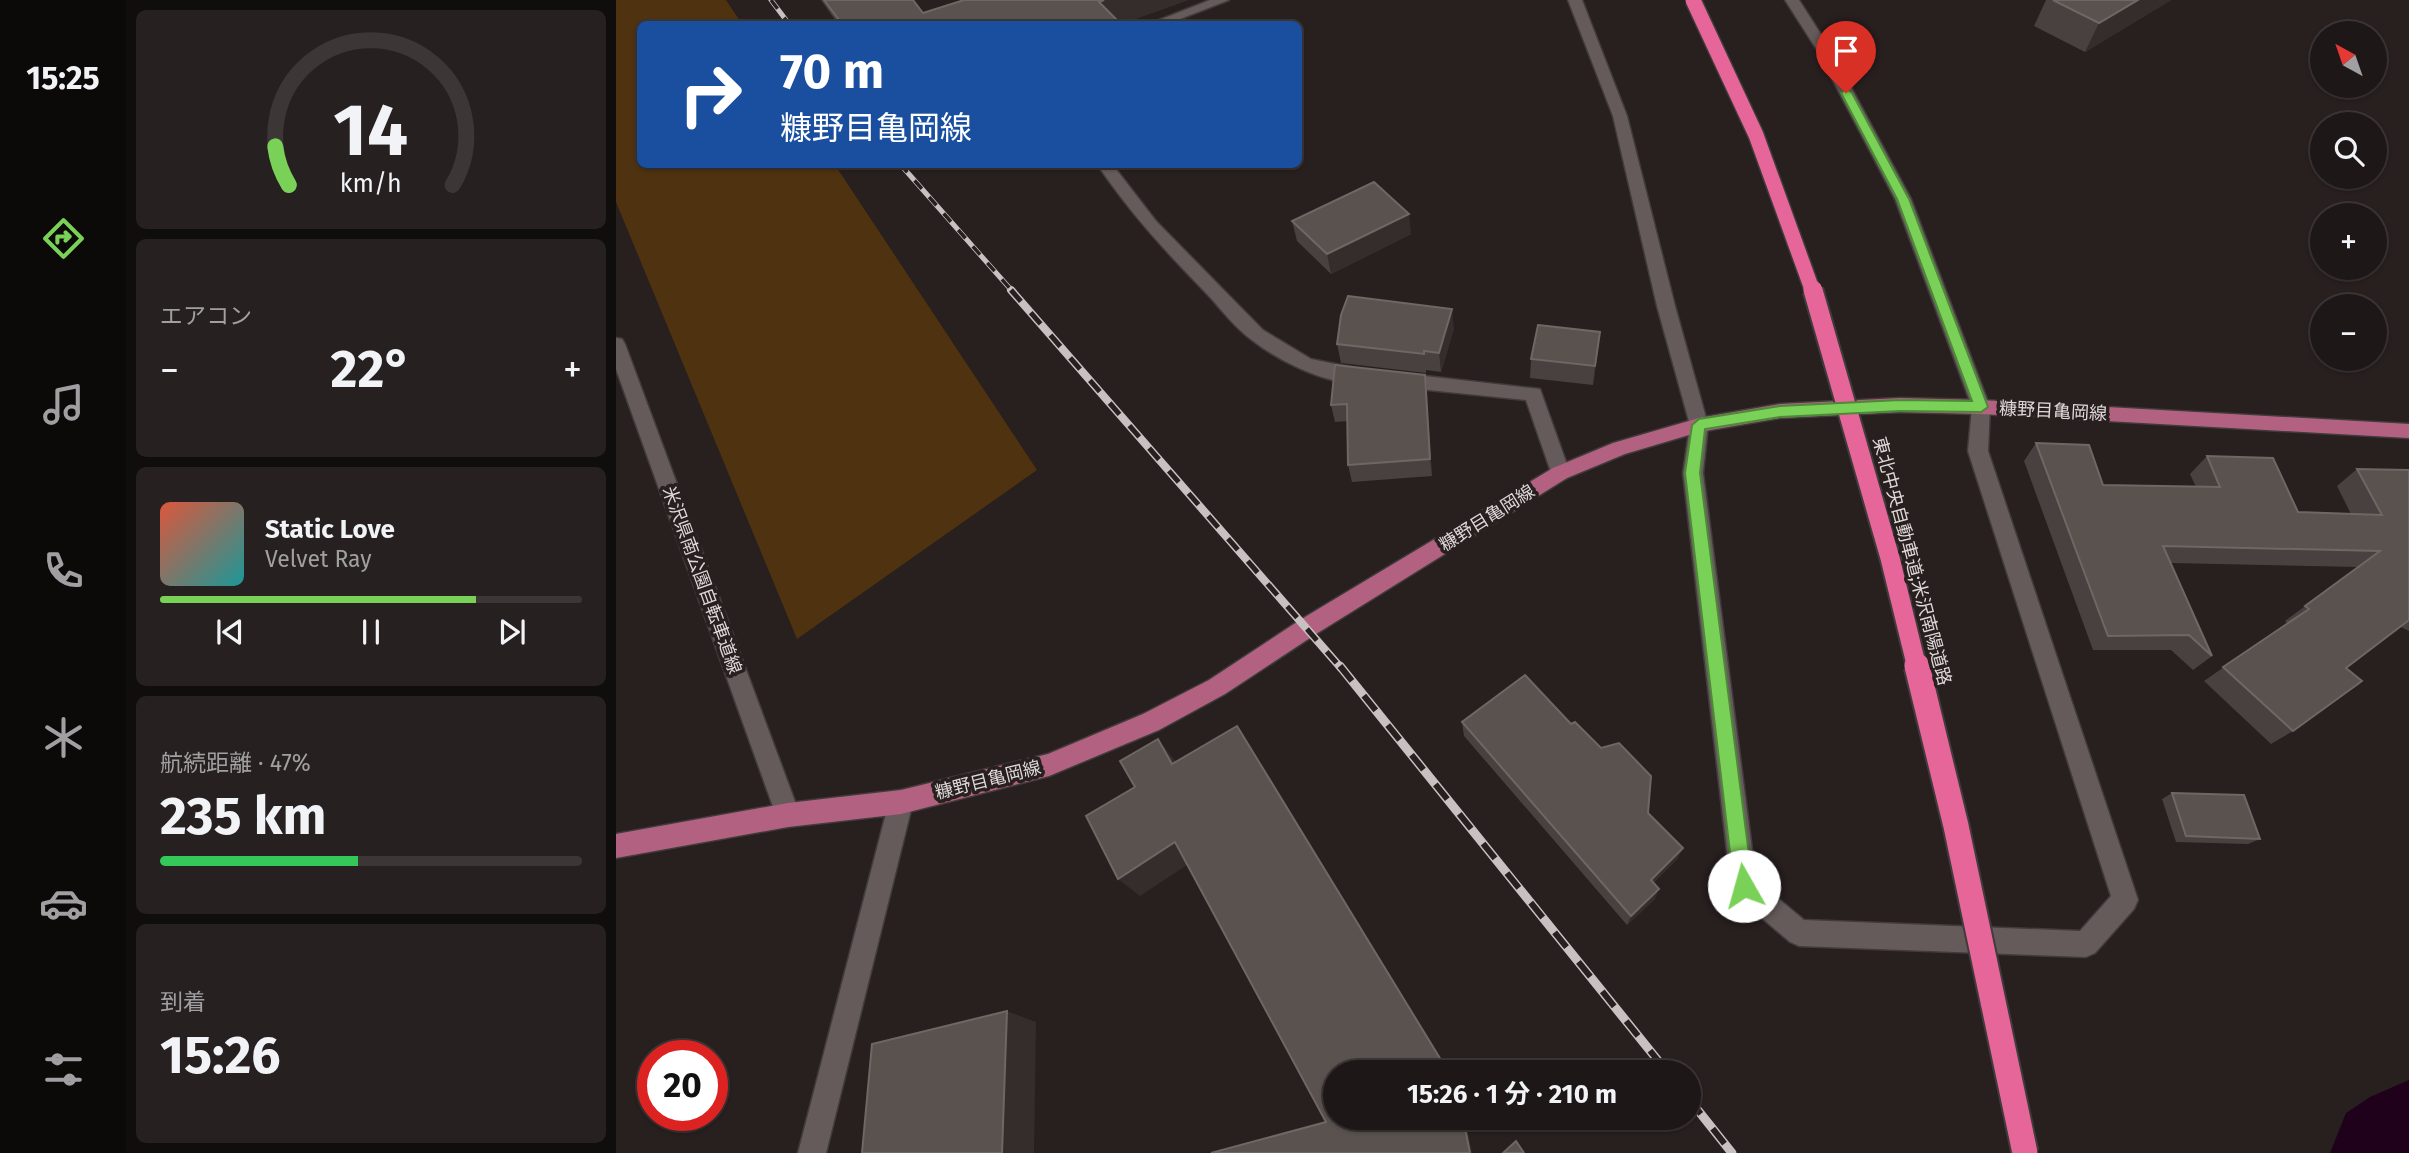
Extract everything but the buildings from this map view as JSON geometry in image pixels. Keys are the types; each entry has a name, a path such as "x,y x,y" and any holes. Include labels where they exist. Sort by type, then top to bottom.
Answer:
{"highway":[{"name":"東北中央自動車道;米沢南陽道路","path":"1693,0 1756,135 1822,316 1890,558 1956,826 2025,1153"}],"main road":[{"name":"糠野目亀岡線","path":"616,845 788,815 901,802 1049,765 1151,722 1217,687 1308,627 1560,473 1620,448 1699,425 1780,411 1900,405 1981,407 2409,431"}],"street":[{"path":"1164,21 1222,0"},
{"path":"1576,0 1620,116 1663,293 1699,425 1693,473 1744,886 1799,933 2086,944 2126,900 1978,451 1981,407 1903,199 1824,50 1792,0"},
{"path":"1107,168 1150,225 1239,320 1277,349 1305,364 1334,372 1533,394 1560,473"},
{"name":"米沢県南公園自転車道線","path":"616,344 788,815"},
{"path":"812,1153 901,802"}],"shaded area":[{"path":"616,0 726,0 740,21 637,21 637,168 837,168 1037,470 797,639 616,202"}],"waterway":[{"path":"2386,1153 2409,1136"}],"railway":[{"path":"771,0 787,21"},
{"path":"904,168 1013,292"},
{"path":"1011,290 1341,668"},
{"path":"1340,666 1658,1060"},
{"path":"1701,1114 1732,1153"}],"route":[{"path":"1744,886 1693,473 1699,425 1780,411 1900,405 1981,407 1903,199 1846,93"}]}
